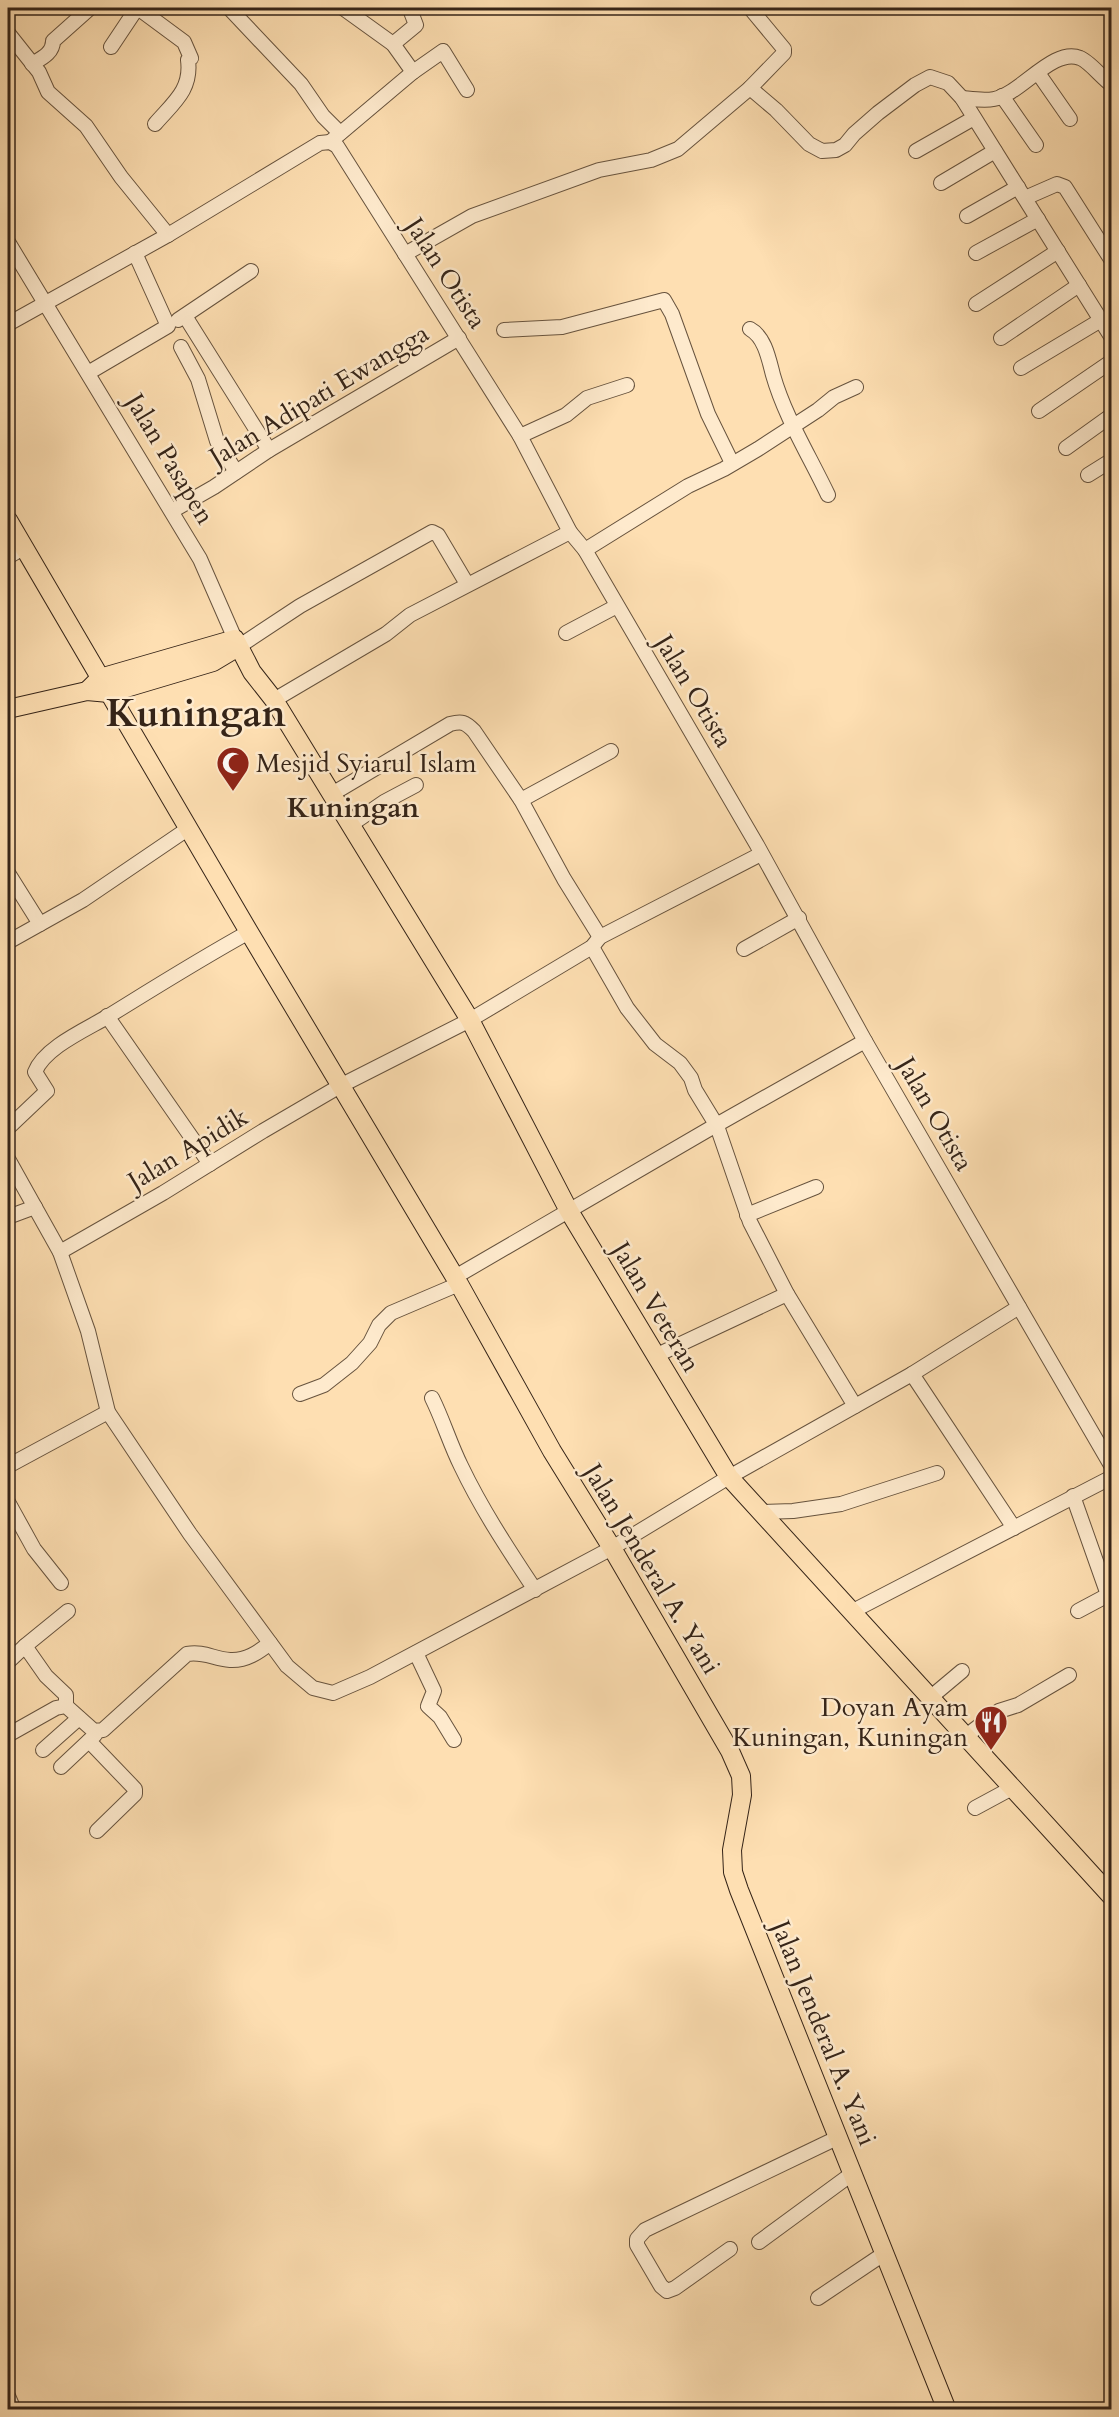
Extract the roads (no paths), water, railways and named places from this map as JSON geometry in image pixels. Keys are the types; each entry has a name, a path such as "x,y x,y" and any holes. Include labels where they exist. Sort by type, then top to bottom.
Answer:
{"main road":[{"name":"Jalan Jenderal A. Yani","path":"8,520 15,552 105,685 340,1086 457,1280 552,1450 730,1751 741,1776 742,1795 732,1850 733,1872 775,1983 947,2409"},
{"name":"Jalan Veteran","path":"236,643 252,672 274,700 352,824 470,1020 569,1211 729,1477 1112,1897"},
{"path":"8,709 213,662 236,643"}],"street":[{"path":"32,64 48,54 53,41 90,8"},
{"path":"111,47 138,8 184,42 191,58 188,60 190,71 185,88 155,124"},
{"name":"Jalan Otista","path":"229,8 301,84 323,116 337,146 520,436 570,532 585,550 799,918 865,1041 1112,1467"},
{"path":"343,8 393,44 413,72"},
{"path":"393,44 416,25 411,12 414,8"},
{"path":"405,254 472,216 599,170 651,160 678,149 750,88 784,52 784,49 750,8"},
{"path":"8,33 39,72 48,92 86,126 121,177 168,235"},
{"path":"8,324 168,235 320,143 335,138 413,72 442,51 467,90"},
{"path":"962,98 994,99 1002,96 1054,61 1067,56 1081,58 1109,79"},
{"path":"1038,73 1070,119"},
{"path":"750,88 776,110 808,144 822,151 836,150 845,145 878,113 915,85 930,77 948,82 962,98 1112,338"},
{"path":"1002,96 1036,145"},
{"path":"916,152 974,118"},
{"path":"941,183 995,151"},
{"path":"967,216 1021,193 1057,184 1065,187 1112,261"},
{"path":"976,253 1038,219"},
{"name":"Jalan Pasapen","path":"8,242 200,559 236,643"},
{"path":"976,304 1058,252"},
{"path":"135,253 168,326"},
{"path":"88,373 185,316 251,271"},
{"path":"1001,338 1079,285"},
{"path":"504,330 562,327 664,300 672,314 708,414 732,463"},
{"path":"185,316 269,450"},
{"path":"1022,368 1101,320"},
{"path":"750,329 756,333 766,352 776,385 793,426 828,495"},
{"name":"Jalan Adipati Ewangga","path":"172,511 269,450 459,338"},
{"path":"181,347 198,379 218,441 236,472"},
{"path":"1039,411 1112,362"},
{"path":"520,436 566,415 587,398 627,385"},
{"path":"585,550 688,486 724,470 818,410 834,397 856,387"},
{"path":"1066,447 1112,415"},
{"path":"1088,475 1112,460"},
{"path":"236,643 432,532 438,535 467,584"},
{"path":"274,700 386,634 410,615 570,532"},
{"path":"566,633 617,606"},
{"path":"332,794 450,724 466,722 474,731 521,800 564,879 627,1008 655,1044 680,1063 717,1126 747,1215 787,1294 855,1406"},
{"path":"521,800 611,751"},
{"path":"352,824 384,802 416,785"},
{"path":"8,942 83,900 189,828"},
{"name":"Jalan Apidik","path":"60,1252 164,1193 340,1086 470,1020 596,942 761,854"},
{"path":"8,873 40,924"},
{"path":"744,949 799,918"},
{"path":"8,1128 47,1091 35,1072 42,1061 60,1044 149,989 249,932"},
{"path":"107,1016 210,1164"},
{"path":"300,1394 324,1384 352,1363 370,1343 379,1325 391,1313 457,1280 569,1211 865,1041"},
{"path":"8,1159 60,1252 88,1331 108,1412 190,1534 287,1666 313,1688 333,1693 370,1677 612,1548 729,1477 912,1374 1019,1307"},
{"path":"747,1215 816,1187"},
{"path":"8,1217 35,1207"},
{"path":"655,1356 787,1294"},
{"path":"912,1374 1014,1528"},
{"path":"432,1398 444,1421 460,1465 491,1522 535,1590"},
{"path":"8,1466 108,1412"},
{"path":"759,1512 793,1511 841,1504 937,1473"},
{"path":"851,1612 1112,1477"},
{"path":"1073,1496 1110,1596 1078,1611"},
{"path":"8,1502 34,1549 61,1582"},
{"path":"8,1662 68,1611"},
{"path":"61,1767 187,1654 200,1652 231,1660 258,1653 270,1643"},
{"path":"25,1646 46,1676 66,1695 66,1706 94,1731 94,1736 135,1791 128,1802 97,1830"},
{"path":"416,1653 434,1691 428,1706 440,1718 454,1740"},
{"path":"931,1697 962,1671"},
{"path":"966,1736 999,1711 1018,1705 1069,1675"},
{"path":"8,1736 56,1708 66,1706"},
{"path":"43,1750 79,1718"},
{"path":"975,1808 1012,1788"},
{"path":"730,2249 675,2288 667,2291 661,2286 637,2245 638,2239 645,2230 839,2137"},
{"path":"759,2242 853,2173"},
{"path":"818,2298 885,2253"},
{"path":"8,2396 14,2409"}],"place":[{"name":"Mesjid Syiarul Islam","path":"233,792"},
{"name":"Doyan Ayam Kuningan, Kuningan","path":"991,1751"}],"district":[{"name":"Kuningan","path":"196,714"},
{"name":"Kuningan","path":"353,808"}]}
